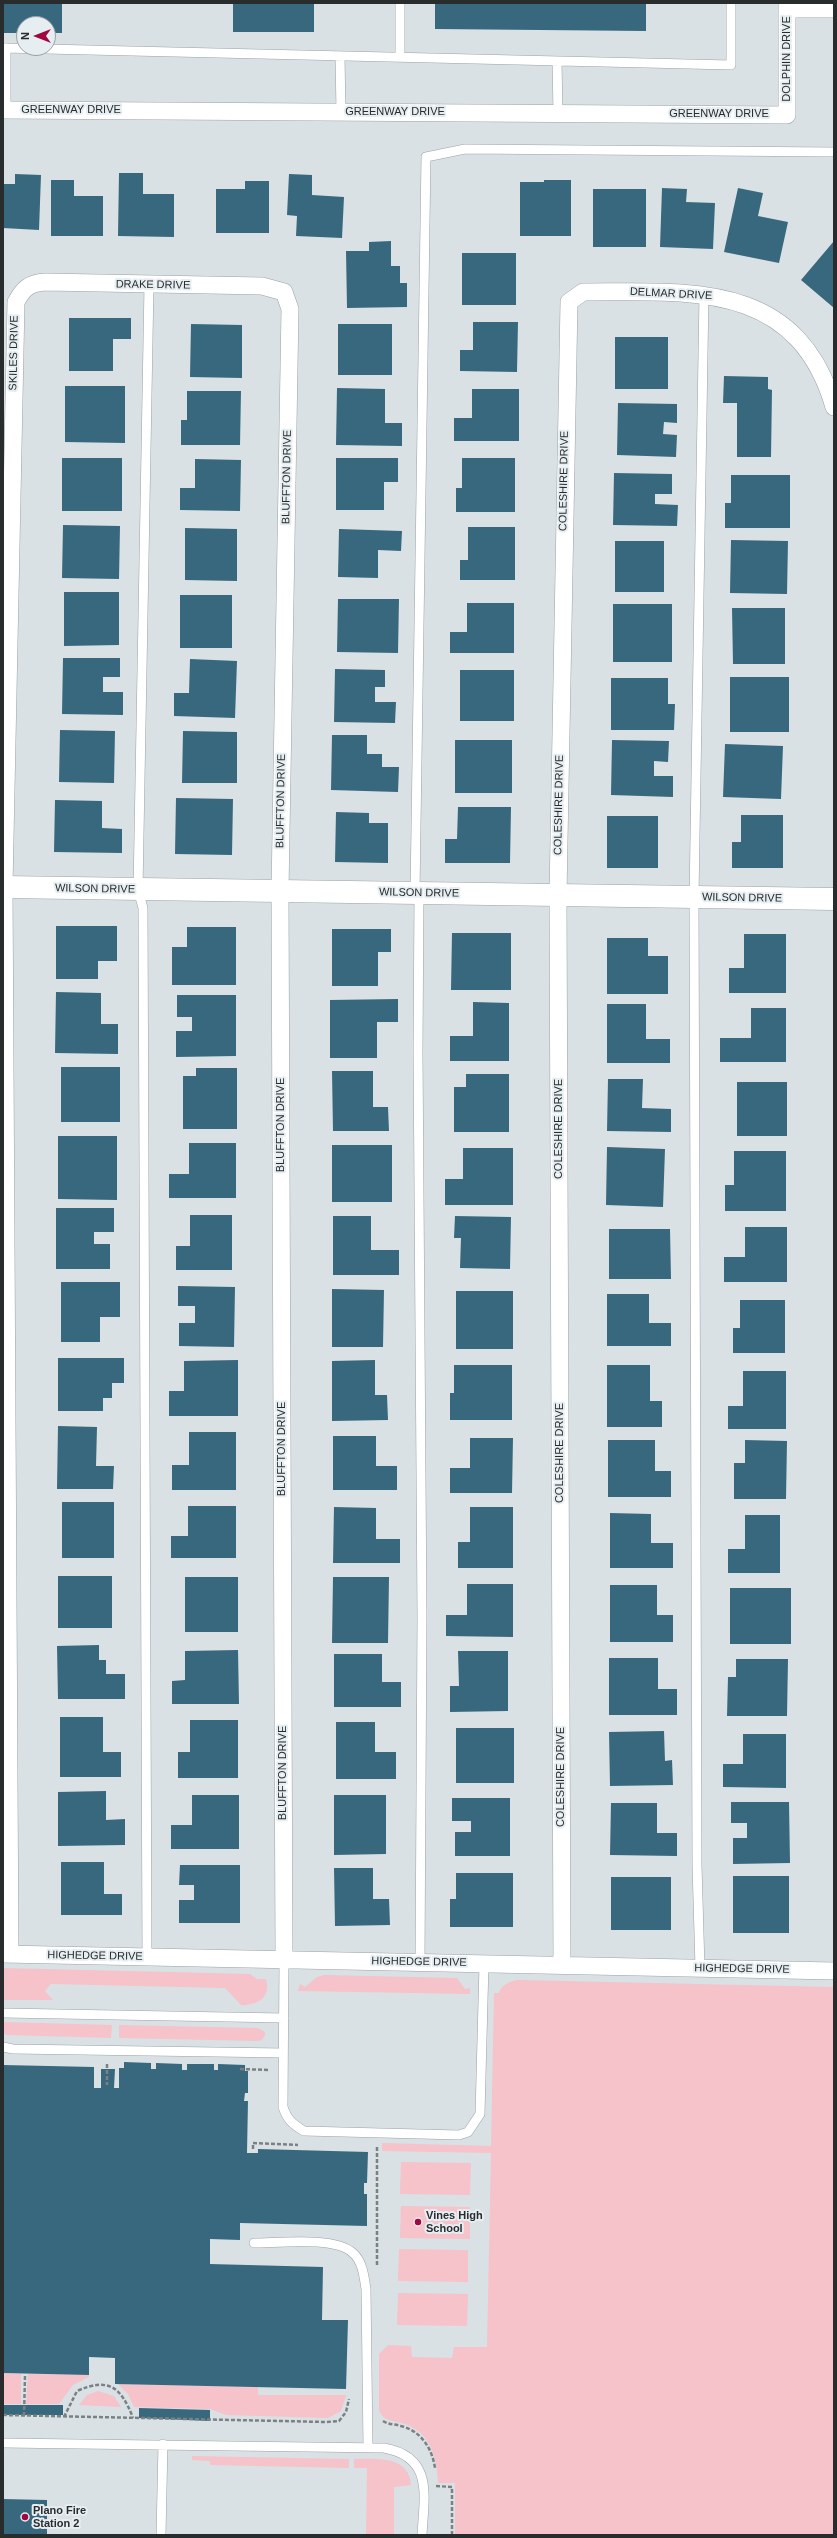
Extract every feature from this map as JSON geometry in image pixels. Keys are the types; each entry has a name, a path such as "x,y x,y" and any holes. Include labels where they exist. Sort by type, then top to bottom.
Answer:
{"street":[{"path":"787,6 834,9"},
{"name":"DOLPHIN DRIVE","path":"787,6 787,114"},
{"name":"GREENWAY DRIVE","path":"4,110 787,114"},
{"name":"DRAKE DRIVE","path":"23,289 34,283 45,282 262,286 284,292"},
{"name":"SKILES DRIVE","path":"6,1954 3,887 14,316 16,302 23,289"},
{"name":"BLUFFTON DRIVE","path":"284,292 290,309 280,891 284,1960"},
{"name":"DELMAR DRIVE","path":"574,296 583,292 704,294 729,299 753,308 776,320 792,334 819,368 834,407"},
{"name":"COLESHIRE DRIVE","path":"562,1965 558,894 567,312 569,302 574,296"},
{"name":"WILSON DRIVE","path":"3,887 834,899"},
{"name":"HIGHEDGE DRIVE","path":"6,1954 834,1971"}],"lane":[{"path":"400,3 400,57"},
{"path":"4,110 4,48 731,65 731,3"},
{"path":"340,56 341,112"},
{"path":"557,61 558,113"},
{"path":"420,1962 422,1610 417,893 426,157 465,149 834,152"},
{"path":"147,1957 144,916 138,890 149,285"},
{"path":"700,1968 698,1865 694,897 704,294"},
{"path":"284,1960 283,2107 286,2117 293,2125 304,2131 459,2135 468,2132 480,2114 482,2099 484,1964"},
{"path":"3,2013 284,2018"},
{"path":"3,2047 14,2049 283,2053"},
{"path":"254,2243 333,2243 352,2252 362,2266 366,2289 368,2448"},
{"path":"3,2443 368,2448 399,2451 412,2458 420,2471 424,2486 422,2535"},
{"path":"161,2535 162,2444"}],"path":[{"path":"100,2064 115,2064"},
{"path":"107,2064 107,2085"},
{"path":"232,2068 270,2070 270,2077"},
{"path":"24,2416 25,2376"},
{"path":"64,2417 77,2391 99,2384 110,2385 122,2395 133,2418"},
{"path":"3,2416 326,2422 339,2421 346,2412 349,2399"}],"shaded area":[{"path":"3,1968 250,1974 257,1979 266,1979 267,1991 265,1996 258,2002 241,2005 225,1988 51,1984 45,1991 53,2000 3,2000"},
{"path":"324,1975 457,1978 465,1989 470,1988 470,1994 298,1991 300,1984 305,1987 317,1977"},
{"path":"518,1980 834,1987 834,2535 455,2535 455,2483 438,2483 434,2454 425,2438 419,2432 401,2423 388,2420 381,2414 379,2410 379,2354 388,2345 411,2346 412,2357 452,2358 454,2347 487,2347 491,2153 382,2151 382,2143 491,2146 494,1993 499,1993 506,1984"},
{"path":"3,2022 112,2025 111,2038 7,2035 3,2033"},
{"path":"119,2025 258,2028 265,2032 265,2035 262,2040 258,2041 119,2038"},
{"path":"401,2162 471,2163 470,2195 400,2194"},
{"path":"401,2206 470,2207 470,2239 400,2238"},
{"path":"399,2249 468,2250 468,2282 398,2281"},
{"path":"398,2293 468,2294 467,2326 397,2325"},
{"path":"3,2373 21,2374 21,2404 3,2404"},
{"path":"28,2374 89,2375 89,2377 73,2385 59,2404 26,2404"},
{"path":"118,2384 258,2387 258,2395 346,2395 341,2411 328,2418 226,2415 210,2409 134,2407 128,2394"},
{"path":"98,2391 114,2396 121,2407 79,2405 87,2395"},
{"path":"192,2456 349,2459 349,2468 210,2465 210,2461 192,2460"},
{"path":"354,2459 381,2459 390,2461 404,2468 409,2475 411,2485 394,2487 394,2535 366,2535 367,2468 354,2468"}],"building":[{"path":"3,3 62,3 62,33 56,33 56,16 16,16 16,33 3,33"},
{"path":"233,3 314,3 314,32 233,32"},
{"path":"435,3 646,3 646,31 435,29"},
{"path":"119,173 143,173 143,194 174,194 174,237 118,236"},
{"path":"15,174 41,175 39,230 3,228 3,184 15,184"},
{"path":"289,174 312,175 312,195 344,197 342,238 296,236 297,216 287,215"},
{"path":"51,180 74,180 74,196 103,196 103,236 51,236"},
{"path":"544,180 571,180 571,236 520,236 520,182 544,182"},
{"path":"245,181 269,181 269,233 216,233 216,189 245,189"},
{"path":"662,188 687,189 686,202 715,203 713,249 660,247"},
{"path":"738,188 763,193 758,216 788,222 779,263 724,252"},
{"path":"593,189 646,189 646,247 593,247"},
{"path":"391,241 391,266 400,266 400,283 407,283 407,307 347,308 346,251 369,251 369,242"},
{"path":"834,241 834,308 801,280"},
{"path":"462,253 516,253 516,305 462,305"},
{"path":"69,318 131,318 131,339 113,339 113,371 69,371"},
{"path":"473,322 518,322 517,372 460,371 460,350 473,350"},
{"path":"191,324 242,325 242,378 190,377"},
{"path":"338,324 392,324 392,375 338,375"},
{"path":"615,337 668,337 668,389 615,389"},
{"path":"724,376 768,377 768,389 772,390 771,457 737,457 737,403 723,403"},
{"path":"65,386 125,386 125,443 65,442"},
{"path":"337,388 385,389 385,423 402,423 402,446 336,445"},
{"path":"472,389 519,389 519,441 454,441 454,418 472,418"},
{"path":"187,391 241,391 240,445 181,445 181,420 187,420"},
{"path":"618,403 677,404 677,423 664,422 663,434 677,435 676,457 617,455"},
{"path":"62,458 122,458 122,511 62,511"},
{"path":"336,458 398,458 398,482 384,482 384,510 336,510"},
{"path":"462,458 515,458 515,512 456,512 456,488 462,488"},
{"path":"195,459 241,460 240,511 180,510 180,488 195,488"},
{"path":"614,473 672,474 672,494 655,494 655,504 678,505 677,526 613,525"},
{"path":"731,475 790,475 790,528 725,528 725,503 731,503"},
{"path":"63,525 120,526 119,579 62,578"},
{"path":"468,527 515,527 515,580 460,580 460,560 468,560"},
{"path":"185,528 237,529 237,581 185,580"},
{"path":"339,529 402,531 401,551 378,550 378,578 338,577"},
{"path":"731,540 788,541 787,594 730,593"},
{"path":"615,541 664,541 664,592 615,592"},
{"path":"64,592 119,592 119,645 64,646"},
{"path":"180,595 232,595 232,648 180,648"},
{"path":"338,599 399,599 398,653 337,652"},
{"path":"467,603 514,603 514,653 450,653 450,632 467,632"},
{"path":"613,604 672,604 672,662 613,662"},
{"path":"732,608 785,608 785,664 733,664"},
{"path":"63,658 120,658 120,677 103,677 103,692 123,692 123,715 62,714"},
{"path":"190,659 237,661 235,718 174,716 174,693 189,693"},
{"path":"335,669 385,670 385,687 375,687 375,702 396,702 395,723 334,722"},
{"path":"460,670 514,670 514,721 460,721"},
{"path":"730,677 789,677 789,732 730,732"},
{"path":"611,678 668,678 668,704 675,704 674,730 611,730"},
{"path":"60,730 115,731 114,783 59,782"},
{"path":"183,731 237,732 237,783 182,783"},
{"path":"332,735 367,735 367,754 382,754 382,767 399,767 398,792 331,790"},
{"path":"455,740 512,740 512,793 455,793"},
{"path":"612,740 669,741 668,762 654,761 654,776 673,776 673,797 611,795"},
{"path":"725,744 783,746 781,799 723,797"},
{"path":"176,798 233,799 232,855 175,854"},
{"path":"55,800 102,801 102,828 122,829 122,853 54,852"},
{"path":"458,807 511,807 510,863 445,863 445,839 457,839"},
{"path":"336,812 369,813 369,823 388,823 388,863 335,862"},
{"path":"741,815 783,815 783,868 732,868 732,842 741,842"},
{"path":"607,816 658,816 658,868 607,868"},
{"path":"56,926 117,926 117,961 98,961 98,979 56,979"},
{"path":"187,927 236,927 236,985 172,985 172,947 187,947"},
{"path":"332,929 391,929 391,952 378,952 378,986 332,986"},
{"path":"452,933 511,933 511,990 451,990"},
{"path":"744,934 786,934 786,993 729,993 729,968 744,968"},
{"path":"607,938 648,938 648,956 668,956 668,994 607,994"},
{"path":"56,992 101,993 101,1024 118,1024 118,1054 55,1053"},
{"path":"177,995 236,995 236,1056 176,1057 176,1031 192,1031 192,1017 177,1017"},
{"path":"398,999 398,1022 377,1022 377,1058 330,1058 330,1000"},
{"path":"473,1002 509,1003 509,1061 450,1061 450,1036 473,1036"},
{"path":"607,1004 646,1004 646,1039 670,1039 670,1063 607,1063"},
{"path":"751,1008 786,1008 786,1062 720,1062 720,1038 751,1038"},
{"path":"61,1067 120,1067 120,1122 61,1122"},
{"path":"196,1068 237,1068 237,1129 183,1129 183,1076 196,1076"},
{"path":"332,1071 373,1071 373,1107 388,1107 389,1131 333,1131"},
{"path":"466,1074 509,1074 509,1132 454,1132 454,1087 466,1087"},
{"path":"608,1079 643,1079 642,1108 671,1109 671,1132 607,1131"},
{"path":"737,1082 787,1082 787,1136 737,1136"},
{"path":"58,1136 117,1136 117,1200 58,1199"},
{"path":"189,1143 236,1143 236,1198 169,1198 169,1174 189,1174"},
{"path":"332,1145 392,1145 392,1202 332,1202"},
{"path":"607,1147 665,1149 663,1207 606,1205"},
{"path":"463,1148 513,1148 513,1205 445,1205 445,1179 463,1179"},
{"path":"734,1151 786,1151 786,1211 725,1211 725,1185 734,1185"},
{"path":"56,1208 114,1208 114,1232 94,1232 94,1244 110,1244 110,1269 56,1269"},
{"path":"190,1215 232,1215 232,1270 176,1270 176,1246 190,1246"},
{"path":"333,1216 371,1216 371,1250 399,1250 399,1275 333,1275"},
{"path":"455,1216 511,1217 510,1269 460,1268 461,1238 454,1238"},
{"path":"745,1227 787,1227 787,1282 724,1282 724,1257 745,1257"},
{"path":"609,1229 670,1229 671,1279 609,1279"},
{"path":"61,1282 120,1282 120,1317 100,1317 100,1342 61,1342"},
{"path":"178,1286 235,1287 234,1347 179,1346 179,1323 195,1323 195,1306 178,1306"},
{"path":"332,1289 384,1290 383,1347 332,1347"},
{"path":"456,1291 513,1291 513,1349 456,1349"},
{"path":"607,1294 649,1294 649,1323 671,1323 671,1346 607,1346"},
{"path":"740,1300 785,1300 785,1353 733,1353 733,1328 740,1328"},
{"path":"58,1358 124,1358 124,1383 112,1383 112,1398 103,1398 103,1411 58,1411"},
{"path":"238,1360 238,1416 169,1416 169,1391 184,1391 184,1361"},
{"path":"375,1360 375,1395 387,1395 388,1420 332,1421 332,1361"},
{"path":"454,1365 512,1365 512,1420 450,1420 450,1393 454,1393"},
{"path":"607,1365 650,1365 650,1401 662,1401 662,1427 607,1427"},
{"path":"743,1371 786,1371 786,1429 728,1429 728,1406 743,1406"},
{"path":"58,1426 97,1427 96,1466 114,1466 113,1489 57,1489"},
{"path":"189,1432 236,1432 236,1490 172,1490 172,1465 189,1465"},
{"path":"333,1436 376,1436 376,1466 397,1466 397,1490 333,1490"},
{"path":"470,1438 513,1438 512,1493 450,1493 450,1468 470,1468"},
{"path":"608,1440 655,1440 655,1471 671,1471 671,1497 608,1497"},
{"path":"745,1440 787,1441 786,1499 734,1499 734,1463 745,1463"},
{"path":"62,1502 114,1502 114,1558 62,1558"},
{"path":"188,1506 236,1506 236,1558 171,1558 171,1536 188,1536"},
{"path":"334,1507 376,1508 376,1539 400,1539 400,1563 333,1563"},
{"path":"470,1507 513,1507 513,1568 458,1568 458,1542 470,1542"},
{"path":"610,1513 651,1514 651,1543 673,1543 673,1568 610,1568"},
{"path":"745,1515 780,1515 780,1573 728,1573 728,1549 745,1549"},
{"path":"58,1576 112,1576 112,1628 58,1628"},
{"path":"185,1577 238,1577 238,1632 185,1632"},
{"path":"333,1577 389,1577 388,1643 332,1643"},
{"path":"467,1584 513,1584 513,1637 446,1636 446,1615 467,1615"},
{"path":"610,1585 657,1585 657,1615 673,1615 673,1642 610,1642"},
{"path":"730,1588 791,1588 791,1644 730,1644"},
{"path":"99,1645 99,1660 106,1660 106,1674 125,1674 125,1699 58,1699 57,1646"},
{"path":"238,1650 239,1704 172,1704 172,1681 185,1680 185,1651"},
{"path":"458,1651 508,1651 508,1711 450,1712 450,1686 459,1686"},
{"path":"334,1654 382,1654 382,1682 401,1682 401,1707 334,1707"},
{"path":"609,1658 658,1658 658,1689 677,1689 677,1715 609,1715"},
{"path":"736,1659 788,1659 787,1716 727,1716 728,1677 736,1677"},
{"path":"60,1717 103,1717 103,1752 121,1752 121,1777 60,1777"},
{"path":"190,1720 238,1720 238,1778 178,1778 178,1752 190,1752"},
{"path":"336,1722 375,1722 375,1752 396,1752 396,1779 336,1779"},
{"path":"456,1728 514,1728 514,1783 456,1783"},
{"path":"664,1731 665,1761 672,1760 673,1785 610,1786 609,1732"},
{"path":"743,1734 786,1734 786,1788 723,1787 723,1764 743,1764"},
{"path":"106,1791 106,1820 125,1819 125,1845 58,1846 58,1792"},
{"path":"192,1795 239,1795 239,1849 171,1849 171,1825 192,1825"},
{"path":"334,1795 386,1795 386,1854 334,1855"},
{"path":"452,1798 510,1798 510,1856 455,1856 455,1832 471,1832 471,1821 452,1821"},
{"path":"731,1802 789,1802 790,1863 733,1864 733,1838 747,1838 747,1823 731,1823"},
{"path":"611,1803 657,1803 657,1833 677,1833 677,1856 610,1855"},
{"path":"61,1862 104,1862 104,1894 122,1894 122,1915 61,1915"},
{"path":"180,1865 240,1865 240,1923 179,1923 179,1900 194,1900 194,1885 179,1885"},
{"path":"334,1868 373,1868 373,1899 389,1899 390,1925 335,1926"},
{"path":"456,1873 513,1873 513,1927 450,1927 450,1899 456,1899"},
{"path":"733,1876 789,1876 789,1933 733,1933"},
{"path":"611,1877 671,1877 671,1930 611,1930"},
{"path":"124,2062 151,2063 151,2069 156,2069 156,2063 182,2064 182,2070 187,2070 187,2064 214,2064 214,2070 218,2070 218,2064 245,2065 245,2071 248,2071 248,2093 245,2093 244,2101 248,2101 247,2153 258,2153 258,2149 368,2152 367,2183 364,2183 364,2194 367,2194 367,2226 240,2223 240,2240 210,2239 210,2264 323,2267 322,2320 348,2320 346,2389 115,2384 115,2358 89,2357 89,2375 3,2373 3,2065 94,2067 94,2088 101,2088 101,2069 115,2069 114,2088 119,2088 119,2068 124,2068"},
{"path":"3,2405 63,2405 63,2415 3,2415"},
{"path":"139,2408 210,2410 210,2421 139,2418"},
{"name":"Plano Fire Station 2","path":"3,2499 47,2500 47,2535 3,2535"}],"place":[{"name":"Vines High School","path":"418,2222"},
{"name":"Plano Fire Station 2","path":"25,2517"}]}
